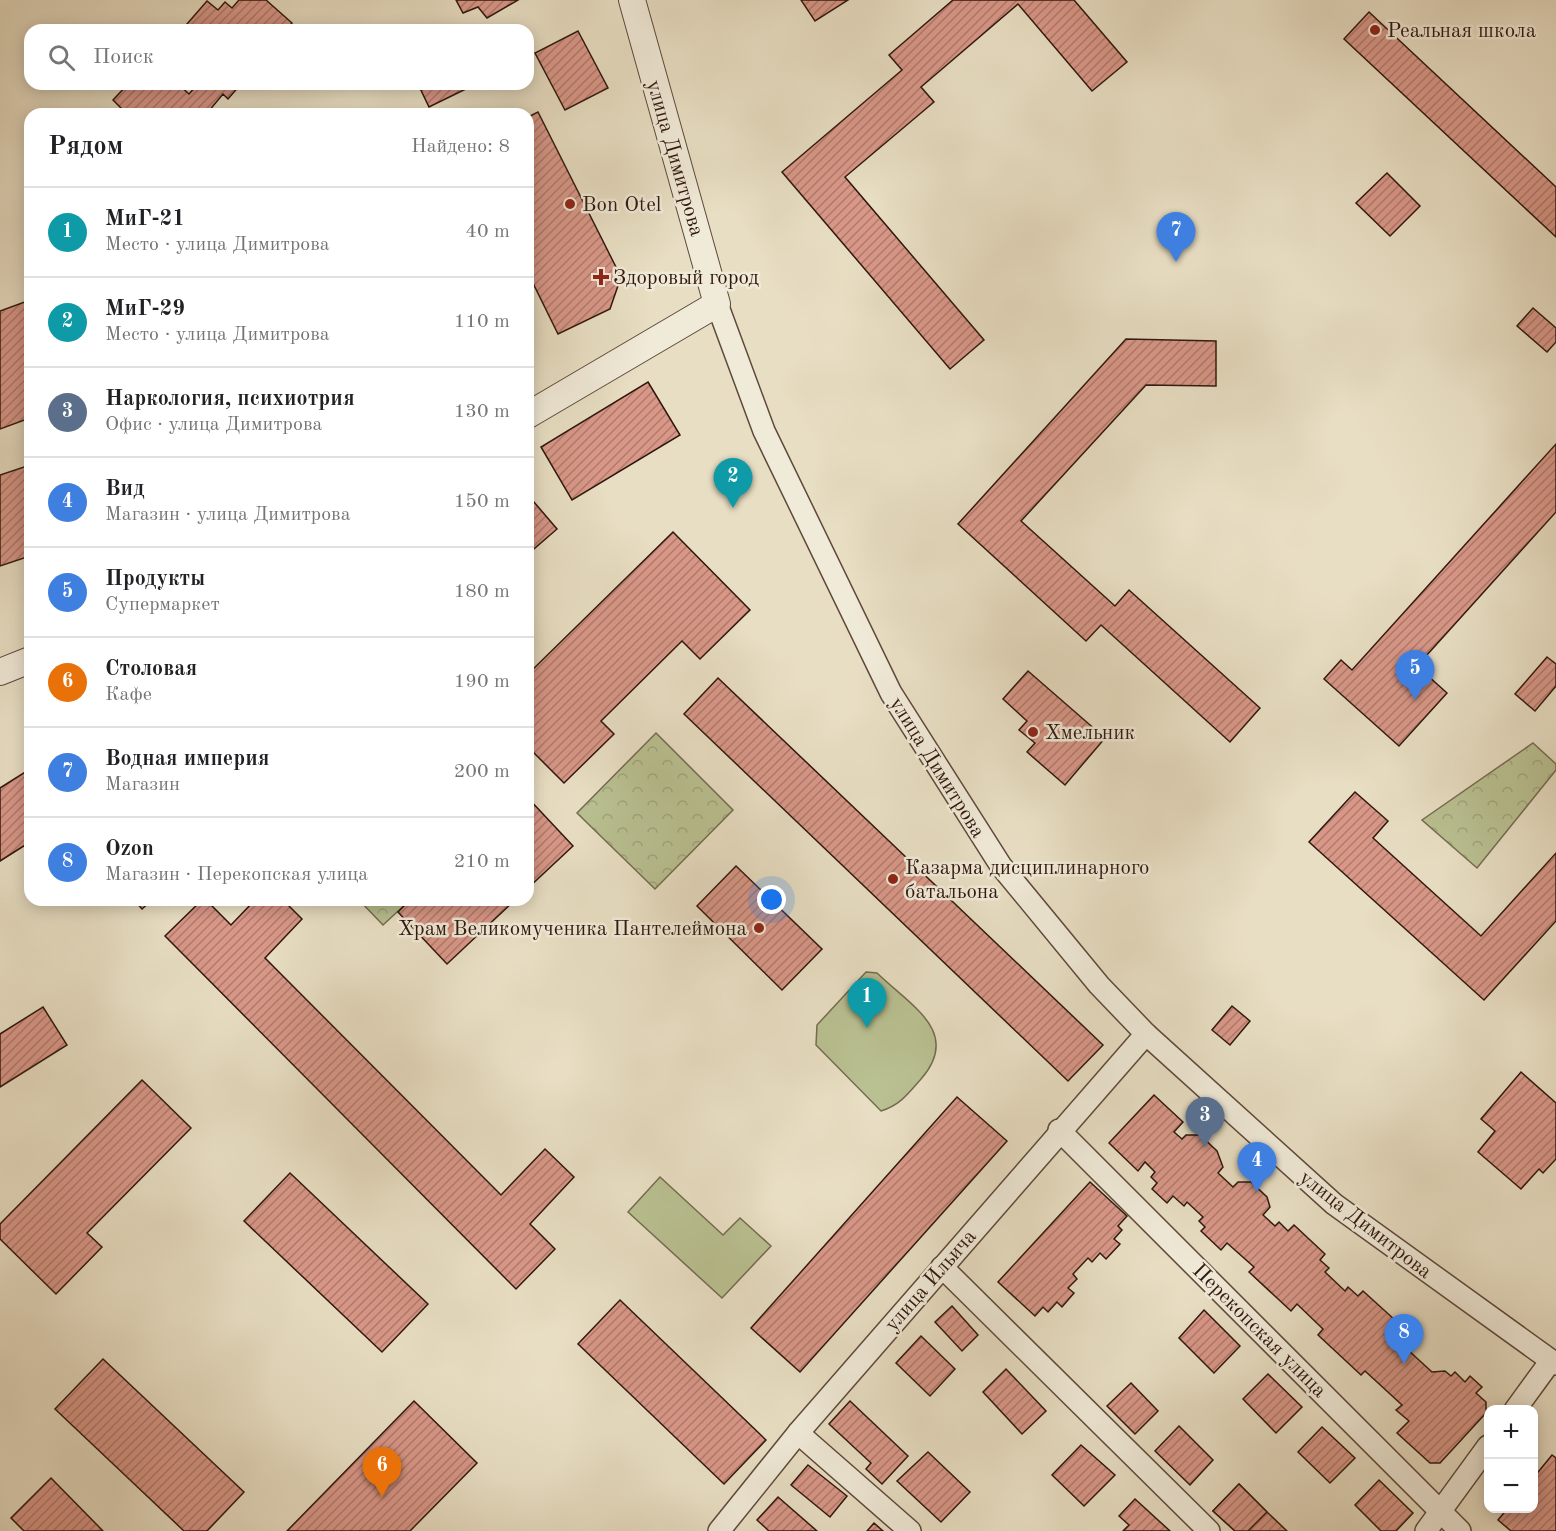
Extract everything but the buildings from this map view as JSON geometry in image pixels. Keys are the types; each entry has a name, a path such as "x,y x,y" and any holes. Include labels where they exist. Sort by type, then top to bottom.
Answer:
{"street":[{"name":"улица Димитрова","path":"632,0 717,304 764,431 891,693 1000,867 1099,985 1146,1034 1334,1204 1553,1363"},
{"path":"534,411 717,304"},
{"path":"0,672 24,662"},
{"name":"улица Ильича","path":"719,1531 798,1433 1059,1130 1146,1034"},
{"name":"Перекопская улица","path":"1059,1130 1460,1531"},
{"path":"942,1267 1209,1531"},
{"path":"1519,1405 1553,1363"},
{"path":"798,1433 910,1531"},
{"path":"1426,1531 1484,1452"}],"green space":[{"path":"656,733 733,810 655,889 577,813"},
{"path":"1533,743 1556,764 1556,770 1477,868 1422,820"},
{"path":"365,906 404,906 383,925"},
{"path":"866,972 877,973 917,1009 934,1034 936,1047 932,1062 921,1079 899,1102 881,1111 816,1045 817,1025"},
{"path":"660,1177 723,1235 740,1218 771,1246 722,1298 628,1212"}],"place":[{"name":"Реальная школа","path":"1375,30"},
{"name":"Bon Otel","path":"570,204"},
{"name":"Водная империя","path":"1176,262"},
{"name":"Здоровый город","path":"601,277"},
{"name":"МиГ-29","path":"733,508"},
{"name":"Продукты","path":"1415,700"},
{"name":"Хмельник","path":"1033,732"},
{"name":"Казарма дисциплинарного батальона","path":"893,879"},
{"name":"Храм Великомученика Пантелеймона","path":"759,928"},
{"name":"МиГ-21","path":"867,1028"},
{"name":"Наркология, психиотрия","path":"1205,1147"},
{"name":"Вид","path":"1257,1192"},
{"name":"Ozon","path":"1404,1364"},
{"name":"Столовая","path":"382,1497"}]}
